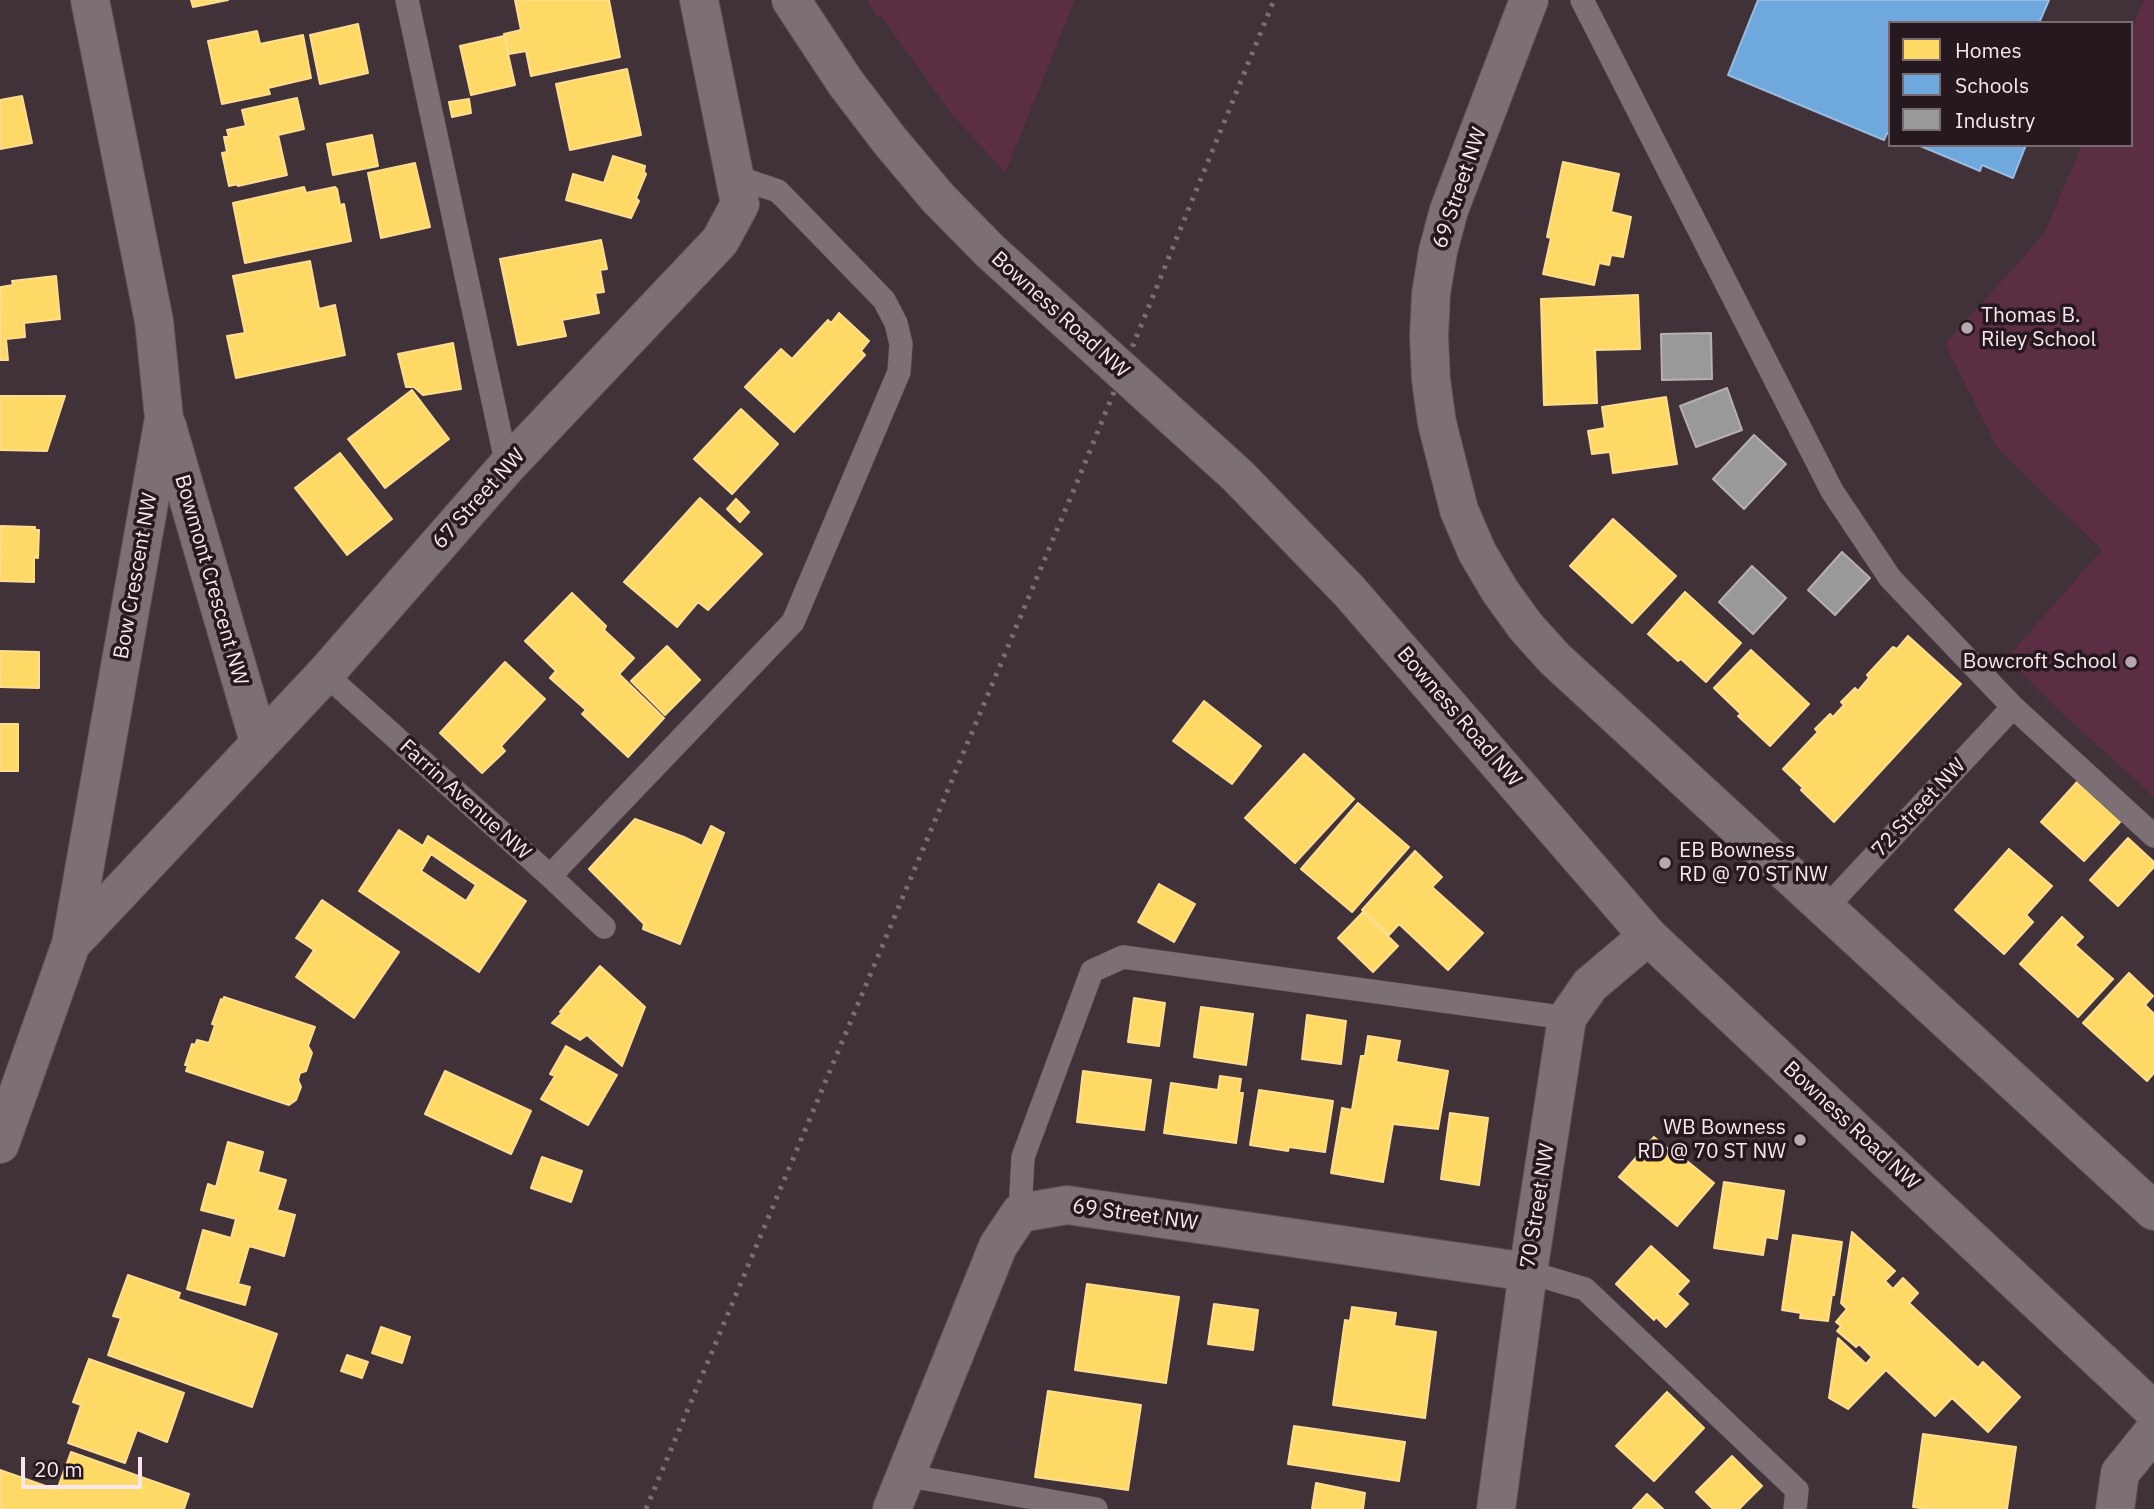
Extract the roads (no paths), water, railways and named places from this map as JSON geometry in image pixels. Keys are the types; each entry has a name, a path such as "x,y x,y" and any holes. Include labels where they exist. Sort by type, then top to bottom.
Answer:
{"street":[{"name":"Bow Crescent NW","path":"0,1144 71,944 164,418 154,321 90,0"},
{"name":"67 Street NW","path":"71,944 325,674 507,466 720,241 740,204 699,0"},
{"name":"Bowness Road NW","path":"791,0 845,82 938,198 990,251 1238,476 1350,592 1648,936 2154,1411"},
{"name":"69 Street NW","path":"1529,0 1449,210 1438,251 1431,294 1430,369 1437,423 1460,510 1477,552 1500,592 1525,626 1555,659 1826,908"},
{"name":"Bowmont Crescent NW","path":"164,418 259,742"},
{"path":"1826,908 2154,1212"},
{"name":"70 Street NW","path":"1496,1509 1528,1272 1567,1018 1590,985 1648,936"},
{"name":"69 Street NW","path":"1020,1213 1067,1205 1528,1272"},
{"path":"898,1492 998,1247 1020,1213"},
{"path":"2115,1509 2120,1474 2154,1431"}],"lane":[{"path":"407,0 507,466"},
{"path":"1582,0 1832,491 1890,578 2013,707 2154,836"},
{"path":"550,876 793,622 899,372 901,344 896,323 884,300 778,191 736,177"},
{"name":"Farrin Avenue NW","path":"325,674 604,928"},
{"name":"72 Street NW","path":"1826,908 2013,707"},
{"path":"1020,1213 1023,1157 1091,971 1123,957 1567,1018"},
{"path":"1528,1272 1585,1289 1797,1490 1795,1509"},
{"path":"898,1492 1096,1509"}],"railway":[{"path":"646,1509 1080,475 1274,0"}],"place":[{"name":"Thomas B. Riley School","path":"1967,328"},
{"name":"Bowcroft School","path":"2131,662"},
{"name":"EB Bowness RD @ 70 ST NW","path":"1665,863"},
{"name":"WB Bowness RD @ 70 ST NW","path":"1800,1140"}]}
